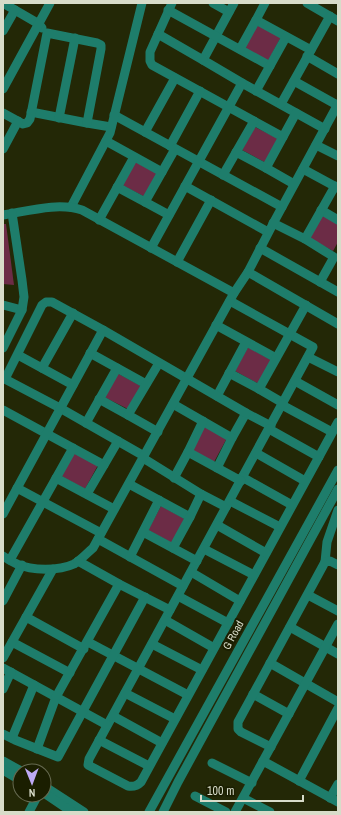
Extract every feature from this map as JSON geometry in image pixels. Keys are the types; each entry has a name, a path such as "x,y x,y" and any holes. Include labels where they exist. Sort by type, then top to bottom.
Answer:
{"street":[{"path":"3,3 39,24 47,33 101,45 87,123"},
{"path":"3,89 7,74 39,24 50,3"},
{"path":"71,207 110,133 142,3"},
{"path":"213,3 229,12"},
{"path":"203,60 234,3"},
{"path":"240,49 265,3"},
{"path":"312,4 338,21"},
{"path":"270,66 216,36 170,7 150,52 150,61 152,65 283,137"},
{"path":"3,31 15,10"},
{"path":"281,104 330,16"},
{"path":"256,20 286,36 338,74"},
{"path":"3,113 23,124 27,123 30,119 47,33"},
{"path":"158,34 325,129"},
{"path":"256,91 286,36"},
{"path":"59,118 75,38"},
{"path":"145,132 175,78"},
{"path":"73,448 43,502 7,558 17,564 38,569 57,569 74,564 93,548 100,536 216,325 248,272 268,232 338,105 294,81"},
{"path":"151,248 242,83"},
{"path":"145,202 162,172 200,92"},
{"path":"31,112 111,127"},
{"path":"266,168 296,113"},
{"path":"114,115 282,207"},
{"path":"3,149 18,121"},
{"path":"223,175 254,121"},
{"path":"106,141 162,172"},
{"path":"316,145 338,156"},
{"path":"236,152 294,184"},
{"path":"99,220 134,156"},
{"path":"303,169 337,187 321,210 305,239"},
{"path":"185,186 268,232"},
{"path":"117,187 169,215"},
{"path":"177,262 211,200"},
{"path":"3,348 22,310 24,297 22,280 7,214 56,207 71,207 82,210 234,293"},
{"path":"321,210 338,220"},
{"path":"273,223 336,254 320,282"},
{"path":"260,248 338,292"},
{"path":"248,272 338,324"},
{"path":"280,527 201,494 118,441 60,408 4,379 18,355 42,305 46,302 52,302 217,396 319,457"},
{"path":"230,302 313,347 107,725 89,759 88,764 132,787 141,782 338,422"},
{"path":"3,305 22,310"},
{"path":"259,389 306,305"},
{"path":"42,368 72,313"},
{"path":"216,325 276,358"},
{"path":"3,514 103,330"},
{"path":"217,396 246,342"},
{"path":"90,353 146,384"},
{"path":"18,355 73,385"},
{"path":"308,357 338,372"},
{"path":"128,415 159,363"},
{"path":"86,423 117,368"},
{"path":"229,373 332,432"},
{"path":"295,381 338,405"},
{"path":"100,399 158,432"},
{"path":"173,404 232,438"},
{"path":"3,410 104,465"},
{"path":"217,468 246,413"},
{"path":"174,478 203,421"},
{"path":"87,494 118,441"},
{"path":"188,452 292,505"},
{"path":"256,453 305,481"},
{"name":"G Road","path":"149,812 338,470"},
{"path":"56,478 114,509"},
{"path":"129,484 190,517"},
{"path":"17,488 100,536 130,557 183,586"},
{"name":"G Road","path":"163,812 338,489"},
{"path":"173,548 201,494"},
{"path":"130,557 159,500"},
{"path":"271,747 241,732 238,729 238,722 325,562 326,542 338,510"},
{"path":"216,525 266,553"},
{"path":"143,532 197,561"},
{"path":"204,549 254,576"},
{"path":"78,561 170,610"},
{"path":"325,562 330,561 338,565"},
{"path":"3,601 22,566"},
{"path":"3,658 53,569"},
{"path":"191,572 240,601"},
{"path":"37,749 56,697 119,584"},
{"path":"308,595 338,611"},
{"path":"178,596 228,623"},
{"path":"3,734 58,757 145,597"},
{"path":"26,617 86,645 114,655 188,695"},
{"path":"165,620 214,648"},
{"path":"235,812 338,624"},
{"path":"290,627 338,654"},
{"path":"12,642 70,673"},
{"path":"152,644 202,670"},
{"path":"270,663 338,702"},
{"path":"3,689 7,670 107,725"},
{"path":"12,738 34,685"},
{"path":"125,693 175,719"},
{"path":"253,694 289,714"},
{"path":"299,781 338,708"},
{"path":"113,716 162,743"},
{"path":"99,740 149,766"},
{"path":"3,761 12,766"},
{"path":"263,762 334,800 338,784"},
{"path":"212,763 252,783"},
{"path":"3,770 12,775"},
{"path":"52,791 84,812"},
{"path":"195,796 226,812"},
{"path":"52,798 72,812"},
{"path":"243,798 270,812"},
{"path":"29,812 34,803"}],"shaded area":[{"path":"257,25 281,37 268,61 244,48"},
{"path":"255,127 279,139 266,163 242,150"},
{"path":"134,161 158,174 145,197 122,185"},
{"path":"322,215 338,223 338,242 333,251 309,238"},
{"path":"3,224 6,224 14,285 3,284"},
{"path":"248,347 271,360 259,384 235,371"},
{"path":"117,373 141,386 128,409 104,397"},
{"path":"203,426 227,438 214,462 191,450"},
{"path":"74,452 98,465 85,489 61,476"},
{"path":"161,506 185,519 172,543 148,530"}]}
